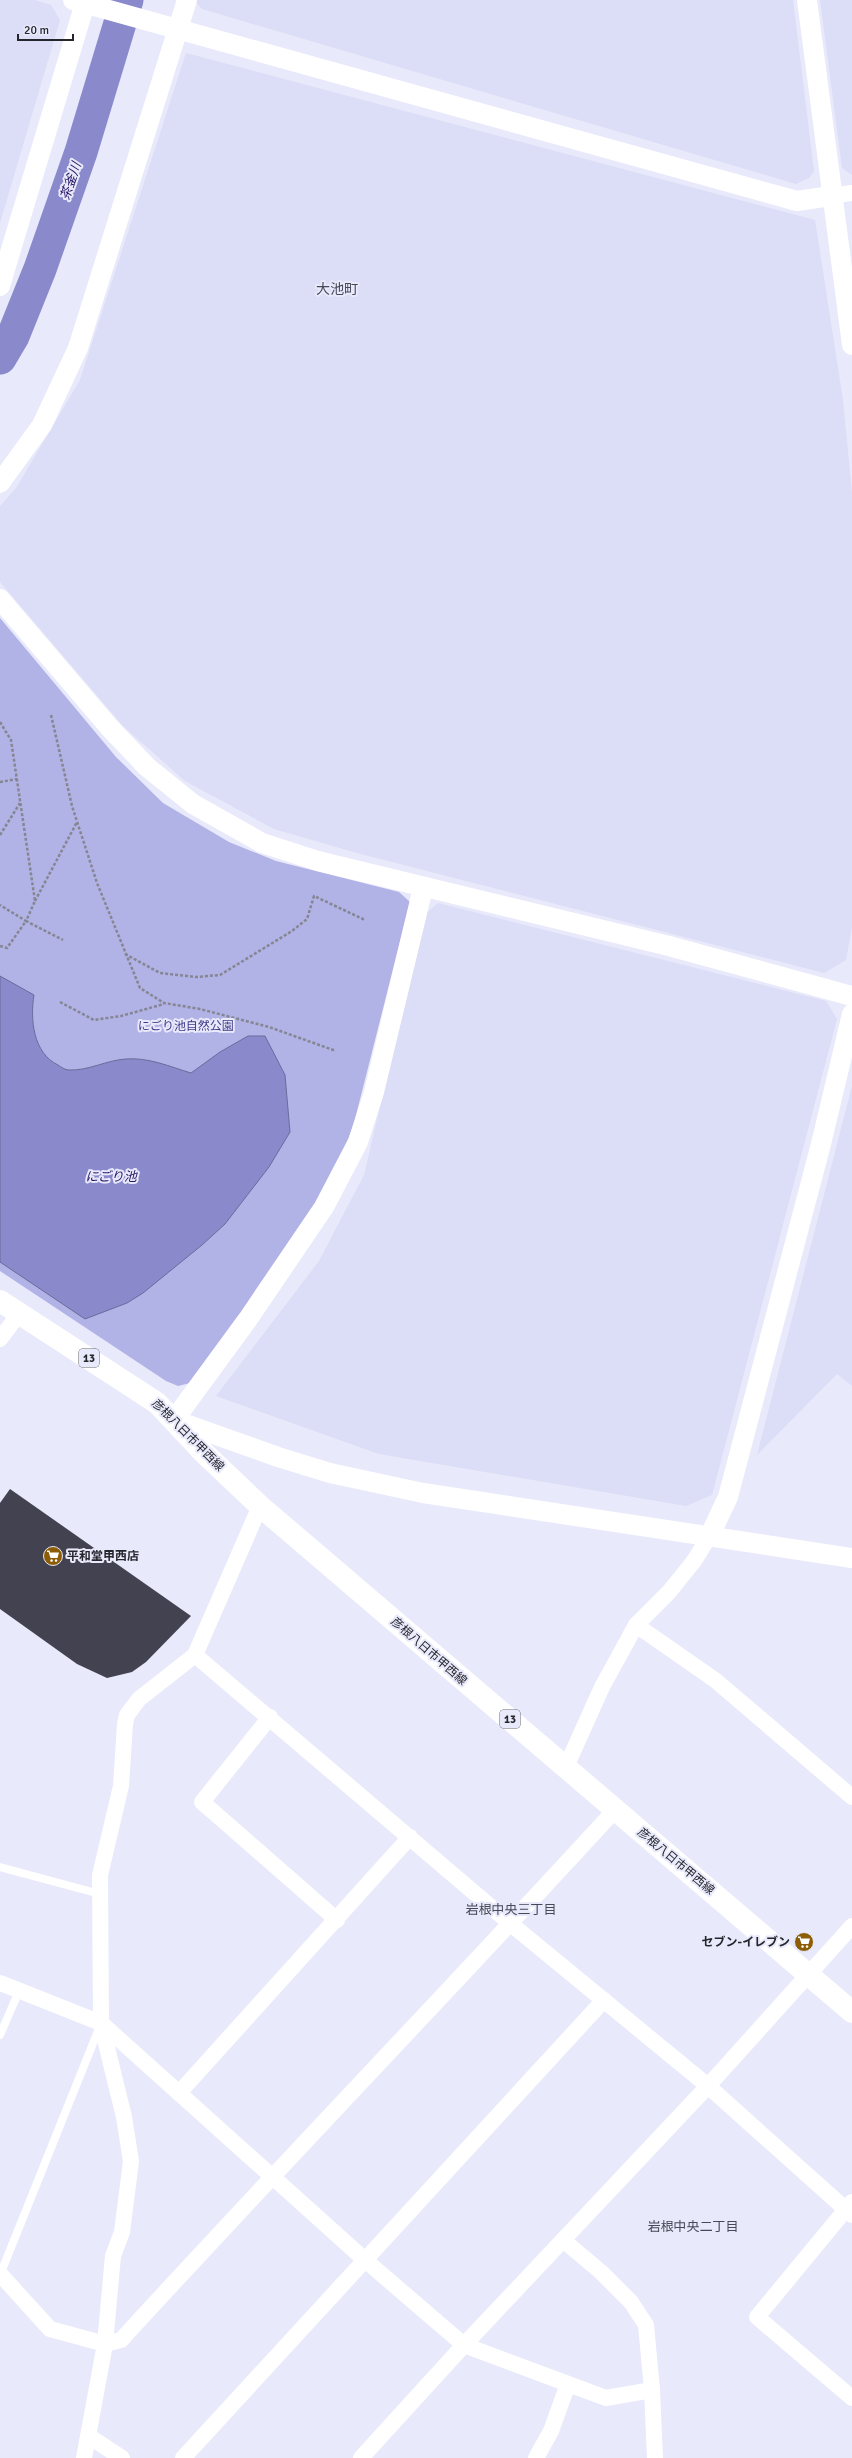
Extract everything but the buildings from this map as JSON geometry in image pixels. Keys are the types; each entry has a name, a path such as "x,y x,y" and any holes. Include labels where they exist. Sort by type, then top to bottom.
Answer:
{"main road":[{"name":"彦根八日市甲西線","path":"0,1301 140,1390 174,1420 203,1452 260,1506 852,2012"}],"street":[{"path":"0,483 42,425 78,348 187,0"},
{"path":"807,0 831,196 852,345"},
{"path":"0,286 81,1 796,201 852,193"},
{"path":"0,598 110,728 147,767 192,804 262,843 318,861 423,888 669,946 852,996"},
{"path":"423,888 374,1092 358,1142 324,1207 248,1319 174,1420 278,1457 330,1473 423,1493 710,1535 804,1552 852,1558"},
{"path":"566,1767 602,1687 636,1625 674,1586 694,1561 710,1535 728,1497 786,1270 821,1144 852,1014"},
{"path":"0,1339 19,1314"},
{"path":"84,2458 90,2438 105,2344 113,2256 122,2232 132,2162 124,2117 101,2023 100,1876 121,1786 127,1715 139,1699 195,1655 260,1506"},
{"path":"636,1625 715,1680 852,1797"},
{"path":"195,1655 270,1717 511,1924 708,2086 850,2209 757,2317 852,2398"},
{"path":"270,1717 202,1802 337,1920"},
{"path":"0,2274 50,2330 105,2344 121,2340 271,2176 511,1924 615,1810"},
{"path":"179,2093 337,1920 410,1837"},
{"path":"361,2458 464,2345 708,2086 852,1926"},
{"path":"0,1984 101,2023 365,2260 464,2345 606,2398 652,2390"},
{"path":"183,2458 604,2000"},
{"path":"563,2240 601,2272 631,2302 646,2325 656,2458"},
{"path":"536,2458 551,2431 568,2384"},
{"path":"90,2438 122,2458"}],"lane":[{"path":"0,1867 100,1894"},
{"path":"0,2035 19,1991"},
{"path":"0,2274 101,2023"}],"path":[{"path":"51,715 77,821 97,883 140,988 164,1004"},
{"path":"0,722 11,740 35,901"},
{"path":"0,782 17,779"},
{"path":"0,835 20,802"},
{"path":"0,946 6,948 26,921 77,821"},
{"path":"125,954 160,972 196,977 220,975 292,931 307,919 314,896 365,920"},
{"path":"0,905 26,921 63,940"},
{"path":"60,1002 94,1020 121,1016 164,1004 200,1009 269,1027 336,1051"}],"shaded area":[{"path":"0,0 35,0 51,5 60,20 0,223"},
{"path":"194,0 793,0 814,171 809,178 796,184 202,9"},
{"path":"820,0 852,0 852,175 842,168"},
{"path":"186,53 815,220 843,400 852,493 852,927 846,960 824,973 357,853 274,829 185,781 123,726 0,582 0,506 16,488 80,380"},
{"path":"438,903 826,1001 837,1019 712,1495 686,1506 379,1454 216,1396 319,1261 364,1175 425,914"},
{"path":"852,1086 852,1386 837,1374 757,1455"}],"green space":[{"name":"にごり池自然公園","path":"0,618 116,757 163,803 229,842 276,861 399,892 410,902 354,1123 341,1159 324,1190 219,1347 190,1383 178,1386 166,1381 0,1271"}],"water":[{"name":"にごり池","path":"0,976 34,995 33,1025 38,1044 50,1060 66,1070 83,1069 112,1061 134,1059 159,1063 191,1073 220,1052 248,1036 265,1036 285,1075 290,1132 269,1167 225,1224 202,1245 143,1293 127,1303 85,1319 0,1262"}],"waterway":[{"name":"茶釜川","path":"0,358 13,336 40,269 81,152 127,0"}],"place":[{"name":"平和堂甲西店","path":"53,1556"},
{"name":"セブン-イレブン","path":"804,1942"}],"district":[{"name":"大池町","path":"337,289"},
{"name":"岩根中央三丁目","path":"511,1909"},
{"name":"岩根中央二丁目","path":"693,2226"}]}
